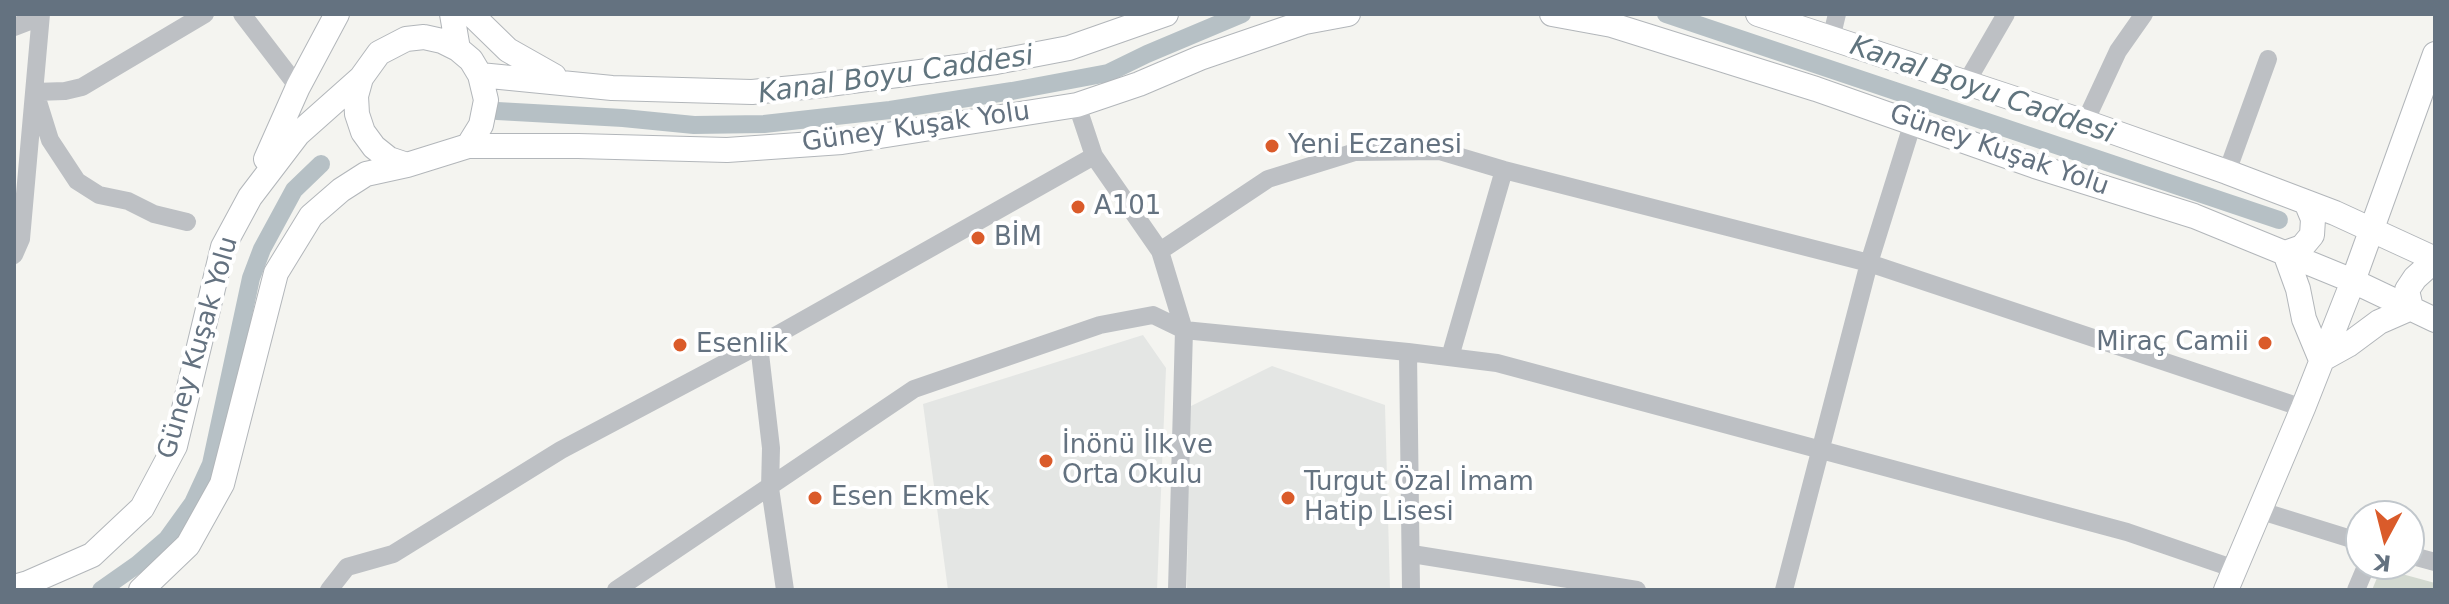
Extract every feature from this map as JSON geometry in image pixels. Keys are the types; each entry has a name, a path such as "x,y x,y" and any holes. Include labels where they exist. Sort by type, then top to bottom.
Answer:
{"main road":[{"path":"250,197 298,87 337,14"},
{"path":"406,39 415,14"},
{"path":"452,14 458,49"},
{"path":"471,14 508,50 567,83"},
{"name":"Güney Kuşak Yolu","path":"480,75 693,92 752,92 996,62 1069,48 1166,14"},
{"name":"Güney Kuşak Yolu","path":"468,146 727,150 842,142 1077,105 1290,27 1348,14"},
{"name":"Güney Kuşak Yolu","path":"1552,14 1612,25 1816,89 2035,166 2194,216 2353,281 2435,320"},
{"name":"Güney Kuşak Yolu","path":"1758,14 2227,172 2306,202 2435,260"},
{"path":"424,37 458,49 471,60 480,75 486,100 481,125 468,146 407,165 389,159 374,147 363,132 356,105 361,78 379,53 406,39 424,37"},
{"path":"2231,579 2353,281 2435,54"},
{"name":"Güney Kuşak Yolu","path":"14,587 92,555 142,508 175,446 223,247 250,197 298,134 361,78"},
{"name":"Güney Kuşak Yolu","path":"141,590 188,545 222,484 276,273 311,216 341,190 366,174 407,165"},
{"path":"2306,202 2313,219 2312,235 2302,247 2285,253 2298,289 2304,319 2321,360"},
{"path":"2321,360 2379,322 2411,308 2407,290 2435,260"}],"street":[{"path":"35,92 82,87 205,14"},
{"path":"242,14 298,87"},
{"path":"1831,39 1837,14"},
{"path":"1966,83 2006,14"},
{"path":"2085,122 2118,51 2144,14"},
{"path":"14,27 41,16 35,92 22,125 21,239 14,255"},
{"path":"2227,172 2268,59"},
{"path":"35,92 50,140 77,181 99,195 128,201 154,214 187,222"},
{"path":"1077,105 1094,156 1160,251 1184,330 1177,590"},
{"path":"1784,590 1869,263 1913,122"},
{"path":"1160,251 1268,179 1355,152 1440,151 1869,263 2303,408"},
{"path":"329,590 347,567 393,554 561,450 759,345 1094,156"},
{"path":"1450,357 1504,170"},
{"path":"616,590 914,389 1100,325 1153,315 1184,330 1497,363 2127,532 2231,579"},
{"path":"759,345 771,448 770,488 785,590"},
{"path":"1408,352 1411,590"},
{"path":"2258,510 2345,537"},
{"path":"1412,554 1637,590"}],"shaded area":[{"name":"İnönü İlk ve Orta Okulu","path":"1143,335 1166,368 1157,590 948,590 923,404"},
{"name":"Turgut Özal İmam Hatip Lisesi","path":"1272,366 1385,405 1390,590 1187,590 1189,407"},
{"path":"2376,580 2424,580 2435,583 2435,590 2372,590"}],"waterway":[{"name":"Kanal Boyu Caddesi","path":"497,111 694,125 764,124 890,110 1108,73 1242,14"},
{"name":"Kanal Boyu Caddesi","path":"1666,14 2279,220"},
{"name":"Kanal Boyu Caddesi","path":"101,590 167,539 193,503 211,464 251,278 262,249 294,190 321,164"}],"place":[{"name":"Yeni Eczanesi","path":"1272,146"},
{"name":"A101","path":"1078,207"},
{"name":"BİM","path":"978,238"},
{"name":"Miraç Camii","path":"2265,343"},
{"name":"Esenlik","path":"680,345"},
{"name":"İnönü İlk ve Orta Okulu","path":"1046,461"},
{"name":"Esen Ekmek","path":"815,498"},
{"name":"Turgut Özal İmam Hatip Lisesi","path":"1288,498"}]}
